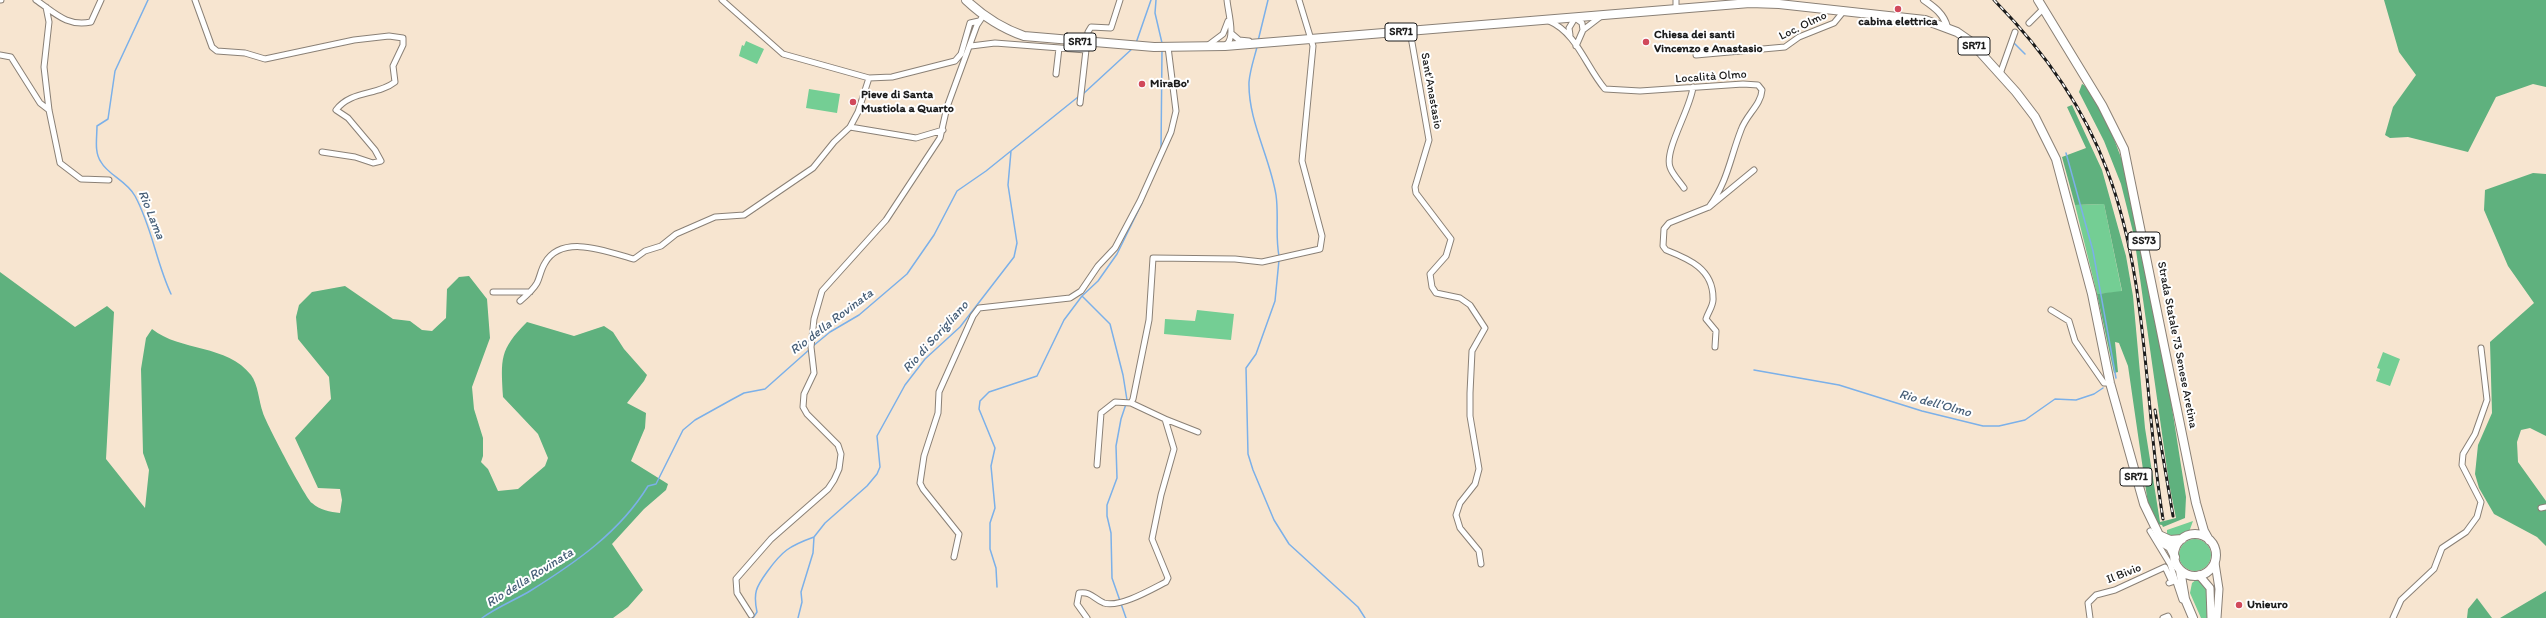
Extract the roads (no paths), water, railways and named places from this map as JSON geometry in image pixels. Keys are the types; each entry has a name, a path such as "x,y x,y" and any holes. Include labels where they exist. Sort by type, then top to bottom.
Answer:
{"main road":[{"name":"SR71","path":"966,0 981,19 1006,30 1024,36 1086,46 1225,46 1750,3 1779,2 1843,12 1925,20 1946,27 1970,41 2000,74 2035,117 2056,159 2092,294 2110,383 2144,504 2154,528 2165,538 2186,537"},
{"name":"Strada Statale 73 Senese Aretina","path":"2038,0 2102,105 2124,149 2196,503 2204,531 2215,550 2214,562"},
{"name":"SR71","path":"2113,393 2114,412 2140,505 2150,531"},
{"name":"Strada Statale 73 Senese Aretina","path":"2175,557 2175,550 2196,527 2196,503"},
{"path":"2150,531 2170,547 2175,557 2180,570 2185,599 2192,618"},
{"path":"2186,537 2203,536 2209,540"},
{"path":"2198,618 2187,592 2188,584 2198,576 2209,571 2214,562"},
{"path":"2214,562 2219,589 2217,618"},
{"path":"2180,570 2198,576 2210,588 2211,618"}],"street":[{"path":"36,0 65,20 78,24 91,22 101,0"},
{"path":"195,0 212,46 217,51 245,53 265,59 354,40 389,36 403,38 403,45 393,66 394,82 374,92 345,100 336,110 348,118 375,150 381,161 373,163 355,157 322,152"},
{"path":"722,0 783,54 869,78 892,77 955,61 961,54 970,23 981,19"},
{"path":"1080,103 1086,46 1091,27 1111,28 1120,0"},
{"path":"1223,34 1225,46 1230,42 1232,34 1227,0"},
{"path":"1131,403 1149,320 1153,258 1235,258 1262,262 1320,249 1322,236 1302,160 1313,46 1299,0"},
{"path":"1676,0 1676,10"},
{"path":"1924,0 1935,7 1945,20 1946,27"},
{"path":"46,7 49,22 44,67 49,110 60,163 81,179 109,180"},
{"path":"2029,23 2043,9"},
{"name":"Loc. Olmo","path":"1696,55 1785,47 1799,37 1834,23 1843,12"},
{"path":"1576,46 1583,30 1600,16"},
{"path":"1570,36 1569,28 1575,18 1582,24 1583,30"},
{"path":"751,615 737,593 736,579 771,539 828,490 840,469 841,454 838,445 807,414 803,407 804,394 814,373 811,347 814,319 822,291 886,220 943,130 947,107 981,19"},
{"path":"1206,46 1223,34 1229,20"},
{"path":"1548,20 1565,29 1576,46"},
{"name":"Sant'Anastasio","path":"1410,31 1429,140 1415,187 1416,193 1451,239 1446,256 1430,274 1432,287 1436,293 1460,298 1470,305 1485,328 1472,351 1470,394 1470,416 1479,469 1475,484 1460,503 1456,515 1460,528 1479,551 1481,564"},
{"path":"2000,74 2015,32"},
{"path":"1232,34 1239,40 1253,43"},
{"path":"971,46 995,43 1059,48 1086,46"},
{"name":"Località Olmo","path":"1576,46 1604,89 1640,91 1693,87 1758,85 1762,90 1761,99 1741,130 1727,176 1708,207"},
{"path":"954,558 959,534 923,489 920,483 924,456 938,413 941,386 973,316 979,308 1070,298 1081,291 1115,248 1140,201 1171,132 1176,111 1168,47"},
{"path":"1056,74 1059,48"},
{"path":"0,55 10,57 40,103 49,110"},
{"path":"520,301 536,285 544,264 557,251 573,246 604,251 634,259 645,251 661,246 676,234 715,217 744,215 813,168 834,142 850,127 858,112 869,78"},
{"path":"1684,188 1669,167 1670,149 1692,97 1693,87"},
{"path":"850,127 916,138 943,130"},
{"path":"1715,347 1716,331 1706,319 1713,298 1708,275 1698,265 1666,250 1662,236 1664,229 1670,223 1708,207 1754,170"},
{"path":"493,292 530,292"},
{"path":"2051,310 2069,321 2075,341 2104,383 2110,383"},
{"path":"2393,618 2401,600 2434,569 2442,548 2466,532 2477,518 2481,502 2462,465 2464,454 2475,434 2487,400 2481,348"},
{"path":"1097,464 1102,413 1115,402 1131,403 1198,432"},
{"path":"1087,618 1077,604 1078,593 1086,592 1104,603 1125,601 1166,582 1168,578 1152,539 1160,495 1174,449 1165,419"},
{"path":"2150,531 2170,564 2192,618"},
{"name":"Il Bivio","path":"2090,618 2088,603 2096,595 2115,590 2166,567 2172,582 2169,583"},
{"path":"2163,618 2168,616 2169,618"}],"waterway":[{"name":"Rio Lama","path":"148,0 115,71 108,119 97,126 97,154 104,167 127,186 135,196 146,220 161,270 171,294"},
{"path":"1136,43 1151,0"},
{"path":"1156,0 1155,13 1162,43"},
{"path":"1258,41 1268,0"},
{"name":"Rio dell'Olmo","path":"2014,43 2025,54"},
{"path":"1257,47 1249,82 1250,96 1252,111 1276,195 1277,241 1279,256"},
{"path":"1083,94 1133,48"},
{"path":"1161,151 1162,49"},
{"name":"Rio della Rovinata","path":"813,346 830,332 859,315 907,274 934,235 957,191 986,171 1078,97"},
{"name":"Rio di Sorigliano","path":"814,537 825,523 867,486 877,474 880,467 877,436 905,385 925,359 960,327 1014,257 1017,243 1008,185 1011,151"},
{"name":"Rio dell'Olmo","path":"2066,153 2093,251 2116,378"},
{"path":"997,587 996,568 990,549 990,523 995,508 991,466 995,448 979,409 980,401 989,392 1037,376 1064,320 1082,296 1098,281 1117,254 1142,203"},
{"path":"1279,260 1275,301 1256,354 1246,368 1248,454 1253,470 1274,520 1289,544 1358,607 1365,618"},
{"path":"1082,296 1110,324 1123,375 1127,400"},
{"name":"Rio della Rovinata","path":"482,618 530,591 580,558 610,532 637,503 648,486 656,484 683,430 695,420 744,393 765,389 810,349"},
{"name":"Rio dell'Olmo","path":"1754,370 1839,385 1922,411 1983,426 1999,426 2025,420 2055,399 2076,400 2094,394 2103,388"},
{"path":"1126,404 1121,419 1116,446 1117,478 1107,505 1107,516 1111,533 1112,578 1126,618"},
{"path":"753,618 757,612 755,600 756,590 772,565 792,546 814,537"},
{"path":"798,618 802,602 801,592 813,553 814,537"}],"railway":[{"path":"1994,0 2029,38 2060,79 2086,123 2097,146 2121,212 2131,255 2138,299 2163,519"},
{"path":"2155,410 2173,516"}],"place":[{"name":"cabina elettrica","path":"1898,9"},
{"name":"Chiesa dei santi Vincenzo e Anastasio","path":"1646,42"},
{"name":"MiraBo'","path":"1142,84"},
{"name":"Pieve di Santa Mustiola a Quarto","path":"853,102"},
{"name":"Unieuro","path":"2239,605"}]}
